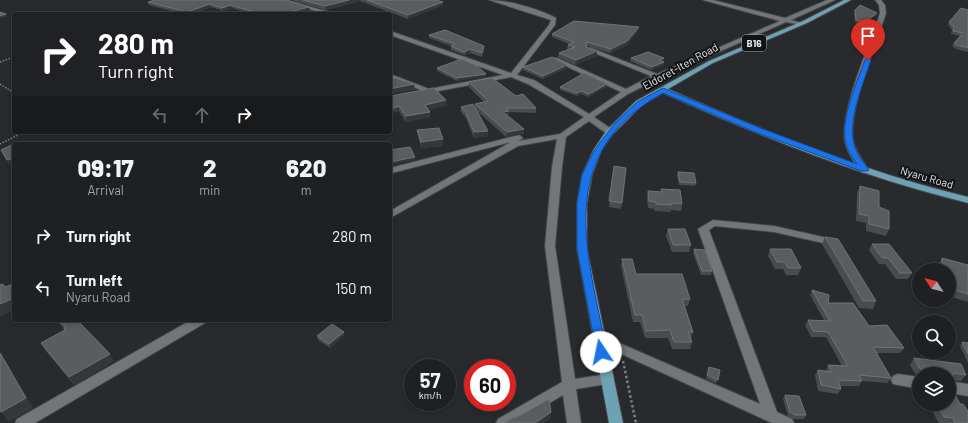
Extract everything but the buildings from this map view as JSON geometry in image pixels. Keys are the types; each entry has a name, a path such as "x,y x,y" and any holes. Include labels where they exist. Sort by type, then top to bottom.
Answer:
{"main road":[{"name":"Eldoret-Iten Road","path":"616,423 582,249 582,203 587,175 598,149 610,132 639,103 712,62 800,24 848,0"},
{"name":"Nyaru Road","path":"663,90 758,130 864,170 905,184 968,201"}],"street":[{"path":"280,0 325,12"},
{"path":"414,94 513,75 552,25 554,19 546,15 492,0"},
{"path":"706,0 800,24"},
{"path":"392,214 515,144 562,136 627,92 656,76 832,0"},
{"path":"864,170 851,150 848,138 852,110 883,13 882,5 878,0"},
{"path":"392,34 513,75 545,89 610,132"},
{"path":"589,49 656,76"},
{"path":"555,59 627,92"},
{"path":"392,77 429,91"},
{"path":"562,136 557,166 550,246 574,423"},
{"path":"392,170 523,137 532,140"},
{"path":"771,416 703,230 713,223 774,229 832,242"},
{"path":"22,423 198,322"},
{"path":"599,339 787,423"},
{"path":"503,423 569,385 607,379"},
{"path":"898,380 912,382"},
{"path":"956,388 968,390"}],"path":[{"path":"0,62 12,58"},
{"path":"0,84 12,92"},
{"path":"0,144 20,134"},
{"path":"621,350 636,423"}],"route":[{"path":"601,352 582,249 582,203 587,175 592,162 598,149 617,124 639,103 663,90 758,130 864,170 851,150 848,138 852,110 868,60"}]}
